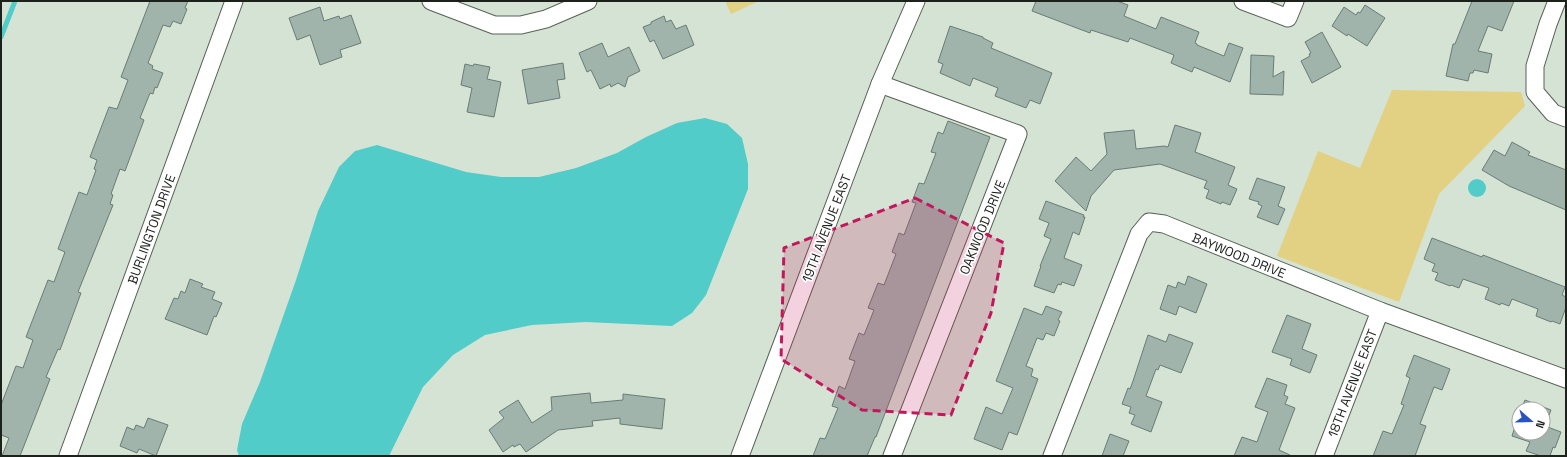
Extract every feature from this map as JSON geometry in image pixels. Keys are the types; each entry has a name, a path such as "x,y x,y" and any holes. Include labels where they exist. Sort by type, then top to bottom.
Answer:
{"street":[{"name":"BURLINGTON DRIVE","path":"68,456 234,1"},
{"path":"431,1 494,25 522,25 546,19 588,1"},
{"name":"19TH AVENUE EAST","path":"740,456 880,84 916,1"},
{"path":"1243,1 1288,18 1295,1"},
{"path":"1557,1 1535,66 1535,92 1554,113 1566,118"},
{"name":"OAKWOOD DRIVE","path":"880,84 1018,134 892,456"},
{"name":"BAYWOOD DRIVE","path":"1052,456 1139,234 1149,222 1164,224 1380,311 1566,379"},
{"name":"18TH AVENUE EAST","path":"1324,456 1380,311"}],"highlighted area":[{"path":"915,198 1004,243 991,313 951,415 862,410 781,359 784,248"}],"shaded area":[{"path":"725,1 759,1 731,14"},
{"path":"1392,90 1521,92 1525,106 1439,194 1399,302 1277,256 1318,151 1360,168"}],"water":[{"path":"705,118 727,124 742,138 748,164 748,189 706,295 692,313 672,326 586,322 532,325 485,335 453,355 423,387 389,456 239,456 237,450 242,424 260,382 296,280 318,211 339,167 355,151 377,145 466,172 501,177 539,177 576,168 617,153 646,137 677,123"},
{"path":"1477,179 1483,182 1486,188 1483,194 1477,197 1471,194 1468,188 1471,182"}],"building":[{"path":"150,1 188,1 185,8 187,9 181,24 173,21 170,27 163,25 148,63 153,66 152,69 163,73 157,88 155,87 153,94 150,93 140,118 144,120 125,171 120,169 111,194 113,195 110,204 113,205 78,292 81,293 60,350 58,349 46,377 50,379 20,456 2,456 9,438 1,435 1,405 16,366 23,368 33,340 26,337 48,280 54,282 65,252 58,249 79,192 87,195 96,170 94,169 97,160 90,157 109,107 117,109 128,80 121,77"},
{"path":"1036,1 1117,1 1128,5 1124,16 1156,29 1161,17 1199,32 1195,43 1197,45 1224,56 1229,43 1243,48 1230,82 1194,67 1192,72 1171,63 1174,55 1130,38 1128,42 1091,30 1090,33 1032,11"},
{"path":"1472,1 1514,1 1502,31 1488,26 1478,51 1492,54 1488,73 1474,70 1473,73 1470,73 1468,81 1446,76 1453,44 1455,44"},
{"path":"1365,5 1385,18 1367,46 1348,34 1347,36 1332,26 1344,7 1356,15 1358,12 1360,13"},
{"path":"320,7 324,21 339,16 340,19 351,15 361,43 340,50 342,57 320,65 310,35 297,40 289,18"},
{"path":"664,16 666,22 671,20 676,29 686,25 694,45 663,59 654,40 650,42 643,27"},
{"path":"950,26 983,37 993,43 991,48 1052,73 1040,104 1030,100 1026,108 995,96 998,88 973,78 970,86 940,73 943,64 938,62"},
{"path":"1322,32 1341,67 1312,83 1301,61 1310,56 1309,54 1311,53 1305,42"},
{"path":"602,43 608,57 629,47 640,71 628,77 625,87 618,83 611,87 610,84 600,89 591,70 587,72 579,53"},
{"path":"1251,55 1274,56 1273,77 1284,71 1283,95 1250,94"},
{"path":"563,63 565,79 557,80 560,98 528,104 522,70"},
{"path":"465,64 490,67 487,79 501,82 494,117 467,112 472,88 461,85"},
{"path":"948,121 990,137 876,437 867,456 813,456 820,438 825,439 838,408 832,406 839,386 845,389 855,361 849,359 859,333 864,335 874,310 868,308 878,283 884,285 896,254 892,252 899,233 904,235 916,203 912,202 919,183 924,184 936,153 931,152 938,132 943,134"},
{"path":"1175,125 1201,133 1195,152 1235,167 1228,185 1237,189 1230,205 1222,202 1221,204 1206,198 1209,190 1204,188 1207,181 1160,164 1114,170 1091,196 1086,211 1055,181 1076,157 1091,171 1107,154 1104,133 1134,130 1136,149 1164,146 1168,147"},
{"path":"1512,142 1530,152 1528,155 1566,170 1566,210 1509,186 1482,170 1494,150 1505,156"},
{"path":"1257,178 1285,187 1278,206 1285,209 1278,225 1257,217 1262,206 1258,204 1259,202 1249,199"},
{"path":"1046,201 1084,215 1083,217 1085,217 1079,235 1073,232 1064,258 1082,265 1074,286 1062,282 1061,285 1058,284 1054,293 1034,286 1051,239 1044,236 1049,223 1039,219"},
{"path":"1432,238 1482,257 1483,255 1565,287 1562,295 1566,297 1566,307 1560,324 1536,316 1538,309 1512,299 1509,306 1501,303 1500,305 1485,299 1489,288 1463,279 1459,288 1435,280 1438,273 1432,271 1435,264 1424,259"},
{"path":"1188,276 1207,284 1196,313 1179,306 1176,315 1160,309 1168,285 1176,288 1178,282 1185,285"},
{"path":"190,279 203,284 201,287 215,292 212,299 222,303 216,317 214,316 207,335 165,319 174,298 178,299 181,291 185,293"},
{"path":"1046,306 1062,312 1058,320 1060,321 1054,336 1046,333 1043,340 1037,338 1026,366 1033,369 1031,376 1038,379 1017,435 1009,432 1002,450 974,439 986,407 1002,414 1013,388 996,381 1024,308 1042,315"},
{"path":"1287,315 1311,324 1302,349 1317,355 1310,373 1290,365 1292,359 1272,352"},
{"path":"1169,334 1193,343 1181,373 1160,365 1158,370 1156,369 1146,396 1162,402 1151,432 1131,424 1135,415 1129,413 1131,407 1122,404 1128,388 1130,389 1148,335 1166,342"},
{"path":"1414,355 1450,369 1442,390 1434,387 1420,424 1426,426 1415,456 1373,456 1383,431 1392,434 1404,405 1401,404 1410,378 1406,376"},
{"path":"1267,378 1287,385 1284,395 1288,397 1285,404 1295,408 1279,450 1290,456 1234,456 1242,437 1257,442 1268,412 1255,407"},
{"path":"590,393 591,403 623,400 623,394 665,399 662,429 620,424 620,418 592,421 593,426 558,430 526,452 520,444 514,447 513,445 503,452 489,430 504,418 499,412 518,400 532,423 552,410 551,397"},
{"path":"148,418 168,425 156,456 139,449 137,453 120,446 127,427 134,430 136,425 144,428"},
{"path":"1551,428 1561,432 1555,448 1553,447 1550,456 1541,456 1526,451 1530,442 1527,441 1551,441"},
{"path":"1110,434 1129,441 1123,456 1102,456"}],"waterway":[{"path":"1,37 15,1"}]}
